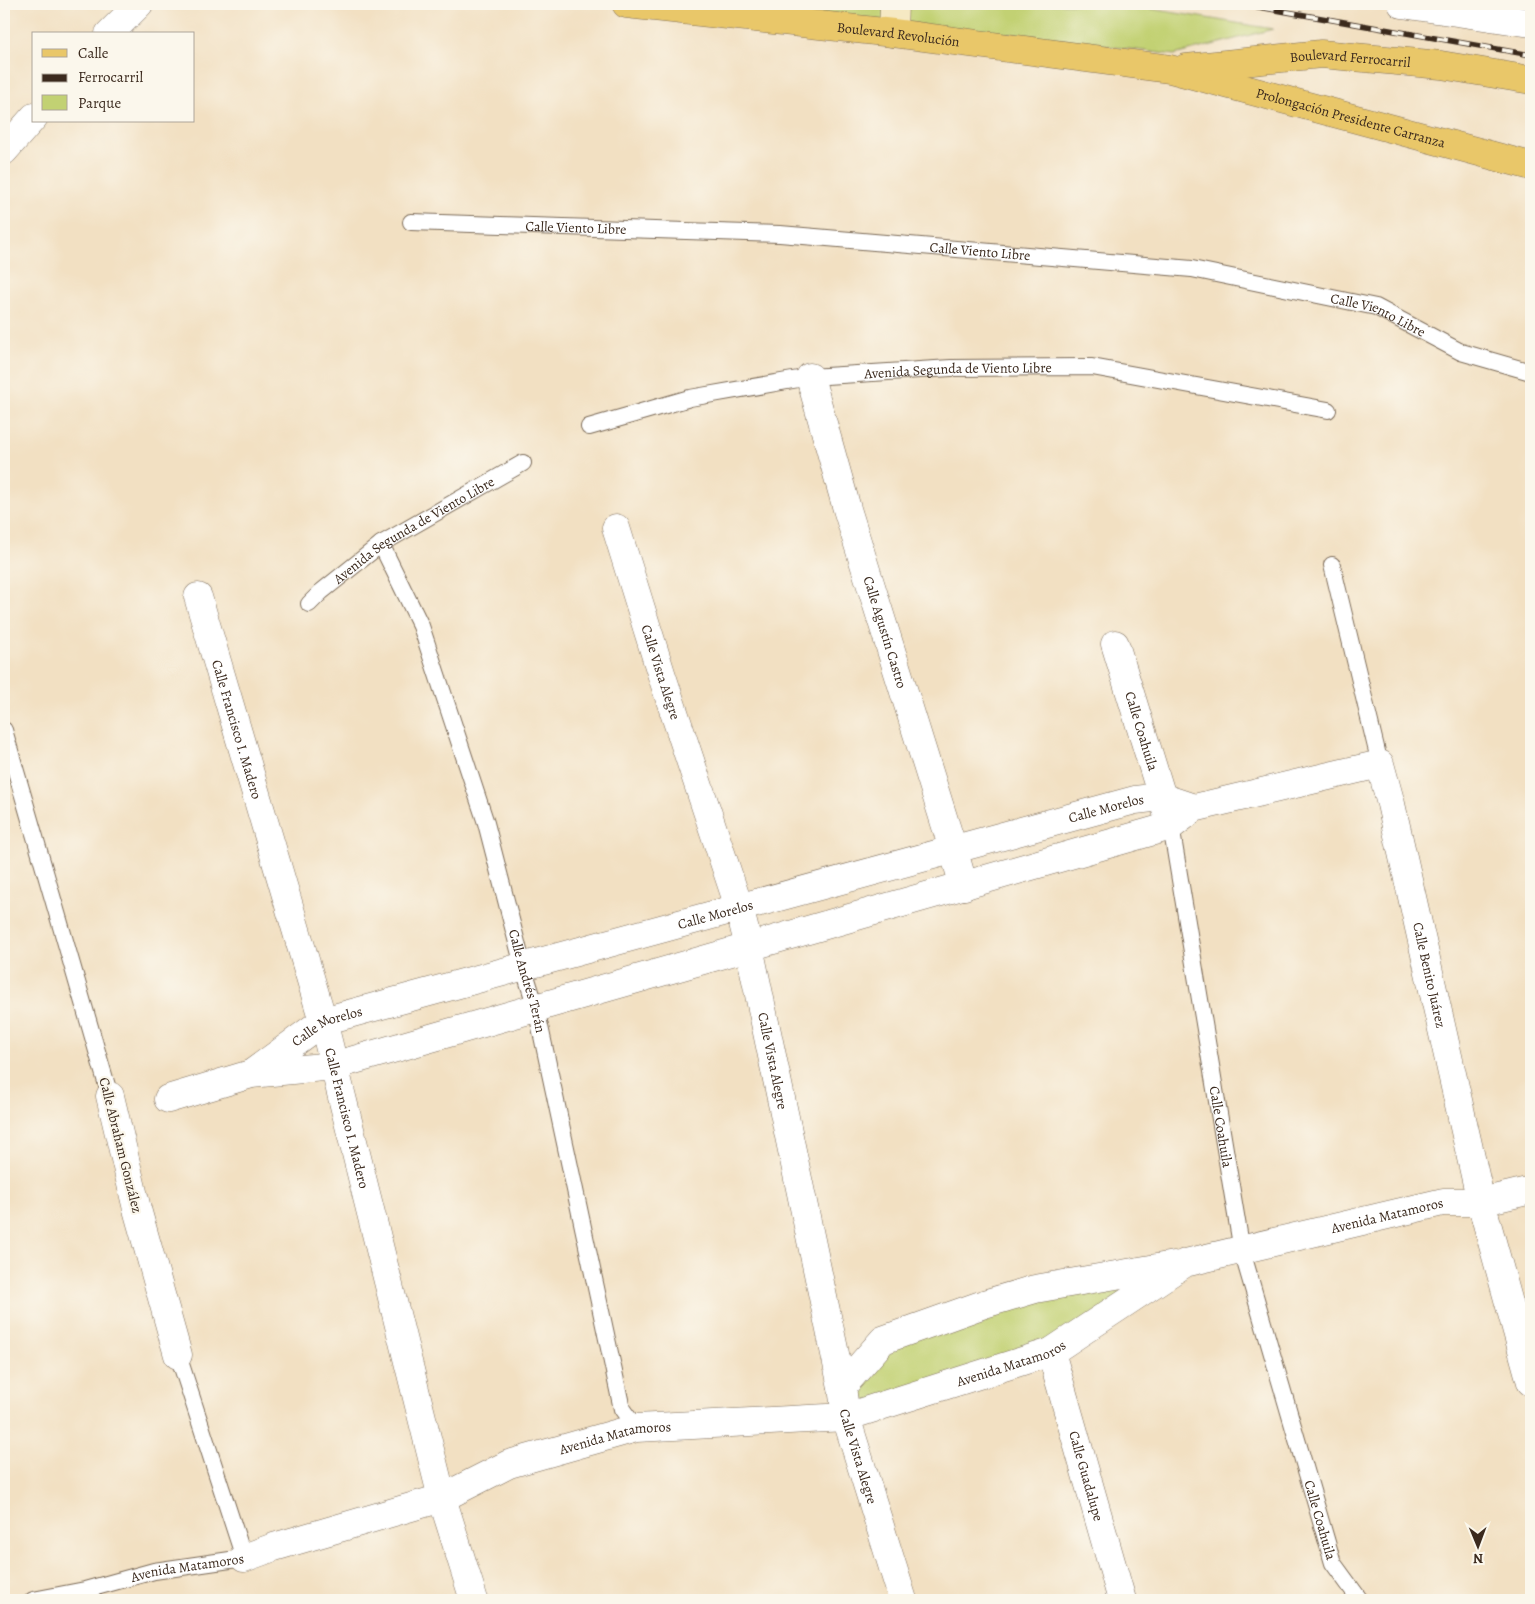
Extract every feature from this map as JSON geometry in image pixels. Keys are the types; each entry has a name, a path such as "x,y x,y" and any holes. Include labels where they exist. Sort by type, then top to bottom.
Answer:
{"main road":[{"name":"Boulevard Revolución","path":"626,4 892,33 1170,70"},
{"path":"892,33 894,4"},
{"name":"Boulevard Ferrocarril","path":"1170,70 1321,54 1441,65 1531,80"},
{"name":"Prolongación Presidente Carranza","path":"1170,70 1531,166"}],"street":[{"path":"111,32 139,4"},
{"path":"1402,4 1531,23"},
{"path":"4,151 32,119"},
{"name":"Calle Agustín Castro","path":"810,377 847,509 964,886"},
{"name":"Calle Vista Alegre","path":"616,528 661,673 739,907 842,1387 846,1417 904,1600"},
{"name":"Calle Francisco I. Madero","path":"198,597 323,1021 442,1498 474,1600"},
{"name":"Calle Coahuila","path":"1115,644 1160,797 1171,826"},
{"name":"Calle Morelos","path":"168,1099 251,1074 333,1066 1171,826 1194,808 1380,764"},
{"name":"Calle Benito Juárez","path":"1380,764 1394,814 1481,1202 1531,1382"},
{"name":"Calle Morelos","path":"251,1074 323,1021 1135,800 1160,797 1194,808"},
{"name":"Calle Abraham González","path":"110,1096 137,1209 178,1355"},
{"name":"Avenida Matamoros","path":"842,1387 884,1340 984,1304 1035,1289 1185,1263 1242,1251 1443,1202 1481,1202 1531,1190"},
{"name":"Avenida Matamoros","path":"244,1558 274,1547 442,1498 509,1464 636,1428 846,1417 1050,1352 1185,1263"},
{"name":"Calle Guadalupe","path":"1050,1352 1122,1600"}],"lane":[{"name":"Calle Viento Libre","path":"412,222 780,234 1192,269 1376,307 1461,352 1531,372"},
{"name":"Avenida Segunda de Viento Libre","path":"589,427 690,398 810,377 951,368 1092,367 1328,410"},
{"name":"Avenida Segunda de Viento Libre","path":"309,604 321,592 381,544 523,463"},
{"name":"Calle Andrés Terán","path":"381,544 421,626 486,823 523,966 536,1008 622,1409 636,1428"},
{"name":"Calle Benito Juárez","path":"1332,565 1380,764"},
{"name":"Calle Abraham González","path":"4,730 110,1096"},
{"name":"Calle Coahuila","path":"1171,826 1242,1251 1333,1563 1360,1600"},
{"name":"Calle Abraham González","path":"178,1355 244,1558"},
{"name":"Avenida Matamoros","path":"33,1600 84,1590 154,1571 244,1558"}],"green space":[{"path":"726,4 1121,4 1273,29 1174,55 1041,37 861,20"},
{"path":"1140,1281 1049,1349 848,1412 846,1389 887,1344 1036,1292"}],"railway":[{"path":"1242,4 1531,55"}]}
